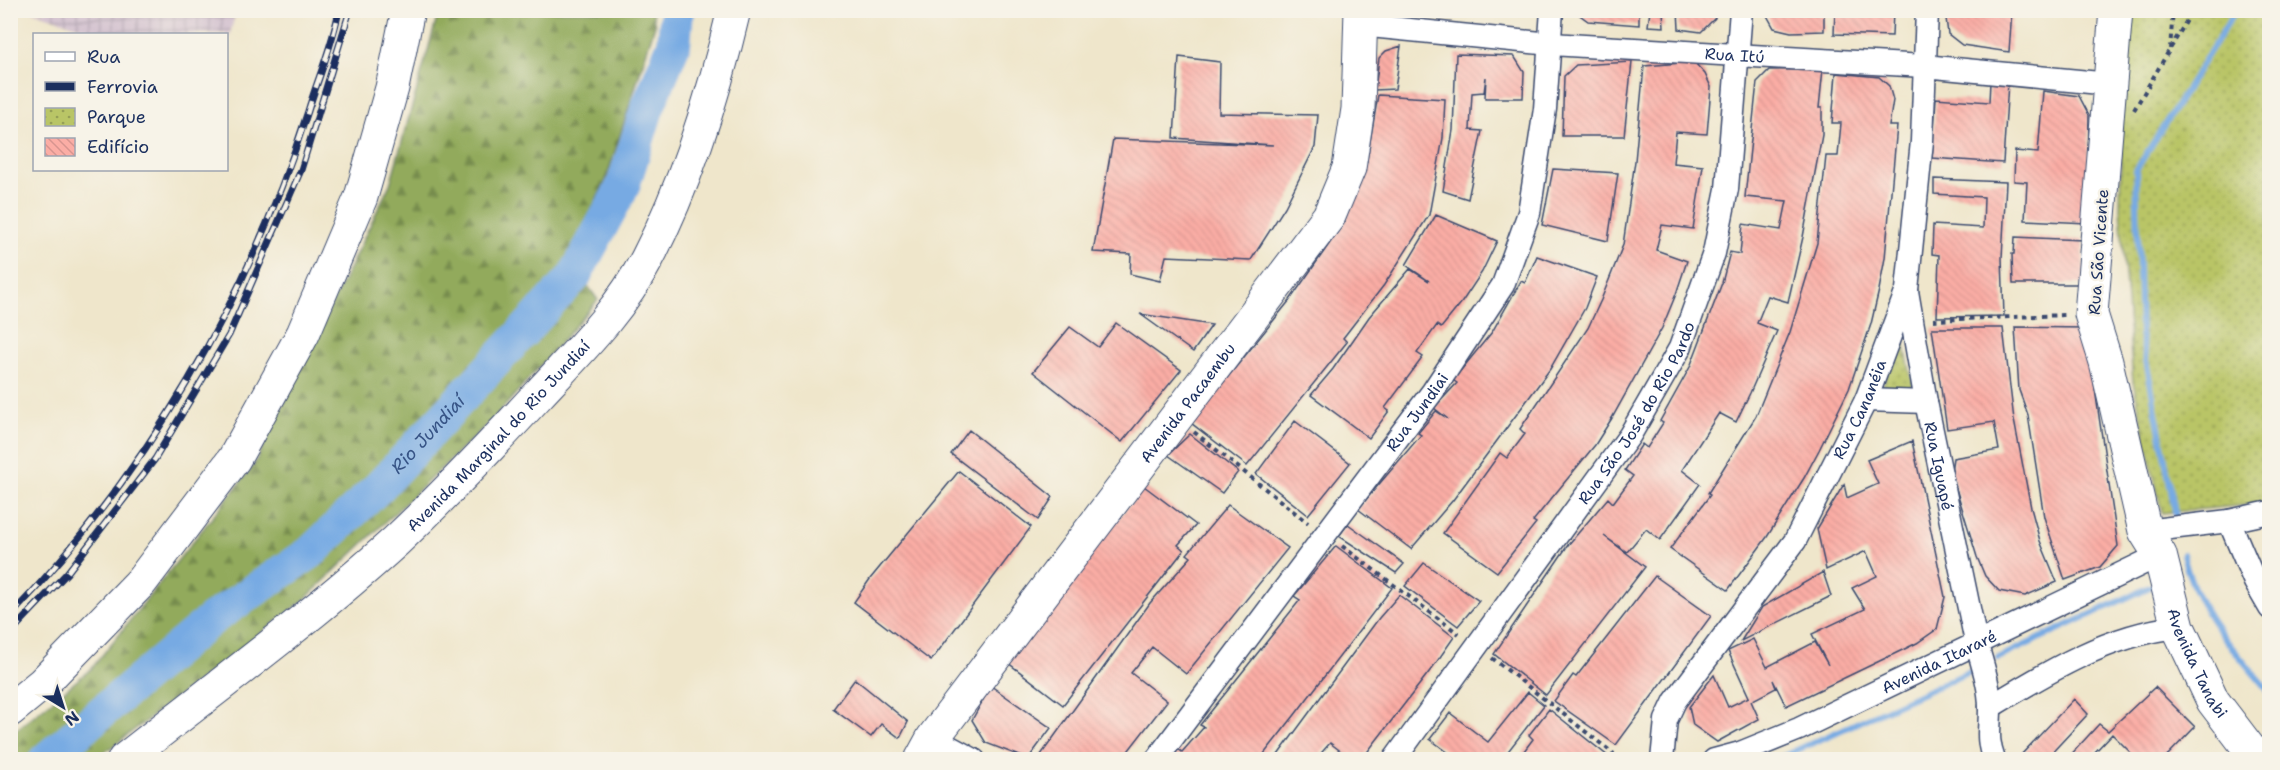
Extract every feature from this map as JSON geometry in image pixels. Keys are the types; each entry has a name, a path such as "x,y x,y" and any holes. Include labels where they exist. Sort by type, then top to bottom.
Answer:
{"main road":[{"path":"10,710 43,683 141,582 234,459 303,334 361,197 392,88 408,10"},
{"name":"Avenida Marginal do Rio Jundiaí","path":"124,759 319,607 395,541 479,459 614,312 647,259 686,170 723,55 734,10"},
{"name":"Rua São Vicente","path":"2116,10 2091,314 2106,362 2153,543"},
{"name":"Avenida Pacaembu","path":"927,749 1329,216 1349,168 1359,109 1361,18"},
{"name":"Avenida Tanabi","path":"2153,543 2178,627 2213,700 2258,759"}],"street":[{"name":"Rua Jundiai","path":"1156,759 1433,391 1503,285 1529,213 1545,109 1552,10"},
{"name":"Rua São José do Rio Pardo","path":"1394,759 1630,435 1680,348 1714,253 1727,189 1741,10"},
{"name":"Rua Cananéia","path":"1662,759 1670,711 1796,541 1866,400 1907,290 1922,141 1927,10"},
{"name":"Rua Itú","path":"1361,18 1551,44 1924,66 2110,84"},
{"name":"Rua Iguapé","path":"1907,290 1926,402 1976,642 1985,674 1990,707 1987,739 1994,759"},
{"path":"1866,400 1926,402"},
{"name":"Avenida Itararé","path":"1714,759 1740,753 1799,729 1976,642 2153,543 2229,521 2270,512"},
{"path":"2229,521 2255,582 2270,608"},
{"path":"1990,707 2043,674 2102,648 2157,629 2178,627"},
{"path":"927,749 974,759"}],"path":[{"path":"2169,51 2173,10"},
{"path":"2128,120 2193,10"},
{"path":"1912,321 2091,314"},
{"path":"1188,428 1309,523"},
{"path":"1336,541 1459,634"},
{"path":"1491,658 1614,754"}],"shaded area":[{"path":"31,11 236,11 228,42 228,33 99,33"}],"green space":[{"path":"439,11 652,11 655,25 606,180 568,259 598,300 497,415 303,601 96,759 11,760 11,734 92,668 254,465 390,184"},
{"path":"2129,11 2269,11 2269,503 2162,513 2133,382 2120,209 2122,91"},
{"path":"1902,333 1914,390 1882,388"}],"building":[{"path":"1483,10 1529,10 1523,15"},
{"path":"1573,10 1639,10 1639,25 1588,21"},
{"path":"1650,10 1663,10 1664,27 1648,26"},
{"path":"1678,10 1714,10 1715,18 1701,32 1679,29"},
{"path":"1764,10 1824,10 1824,31 1791,32 1774,28"},
{"path":"1835,10 1893,10 1892,36 1834,34"},
{"path":"1945,10 2012,10 2009,52 1962,45 1948,34"},
{"path":"1401,46 1395,89 1375,90 1379,58 1386,51"},
{"path":"1456,54 1514,56 1524,72 1523,98 1485,98 1486,77 1484,92 1472,93 1470,130 1482,131 1468,199 1443,191 1453,130"},
{"path":"1179,57 1220,62 1219,113 1318,115 1315,147 1285,207 1251,260 1166,256 1160,281 1130,274 1131,254 1093,252 1113,139 1273,145 1174,138"},
{"path":"1632,62 1624,136 1562,136 1564,76 1576,65"},
{"path":"1694,62 1705,74 1711,87 1707,134 1676,132 1673,163 1703,166 1693,229 1662,225 1656,250 1687,261 1676,294 1662,328 1595,445 1533,521 1536,523 1497,572 1443,533 1500,453 1507,458 1525,434 1520,429 1588,328 1601,300 1623,245 1635,161 1644,66"},
{"path":"1823,69 1819,108 1822,108 1822,135 1803,237 1788,302 1768,296 1757,323 1777,331 1750,393 1736,422 1719,413 1682,470 1700,484 1660,540 1646,529 1627,552 1604,536 1645,567 1546,695 1494,654 1568,545 1608,498 1613,503 1633,476 1625,470 1642,444 1647,448 1663,423 1660,421 1690,367 1722,283 1730,252 1740,254 1743,224 1781,230 1787,201 1745,197 1757,82 1769,70"},
{"path":"1836,73 1879,77 1889,86 1893,100 1889,126 1897,126 1885,258 1879,290 1871,324 1849,389 1819,450 1767,537 1728,590 1670,549 1710,495 1708,493 1756,416 1790,332 1817,243 1826,156 1838,156 1841,123 1832,123"},
{"path":"1990,82 2008,82 2003,163 1932,158 1936,98 1989,102"},
{"path":"2043,91 2079,96 2089,115 2087,223 2025,220 2027,182 2014,181 2015,151 2038,153"},
{"path":"1378,95 1445,99 1443,138 1429,215 1384,285 1343,338 1347,342 1247,466 1191,423 1290,300 1344,223 1366,166"},
{"path":"1553,169 1618,173 1608,241 1542,225"},
{"path":"1934,179 2006,182 2002,258 2004,316 1937,317 1939,255 1932,254 1933,225 1983,228 1984,197 1934,194"},
{"path":"1436,215 1497,241 1482,272 1462,302 1441,328 1437,325 1417,353 1423,357 1385,408 1389,411 1369,438 1311,395 1333,369 1369,317 1410,269 1429,281 1406,265"},
{"path":"2015,237 2083,240 2084,284 2013,284 2012,254 2014,254"},
{"path":"1537,256 1597,277 1585,308 1550,369 1453,500 1411,549 1358,509 1421,435 1418,433 1436,411 1448,419 1434,408 1457,383 1453,380 1492,332 1521,281 1525,283"},
{"path":"1140,314 1212,325 1193,352"},
{"path":"1116,323 1181,370 1122,442 1033,372 1070,327 1098,347"},
{"path":"2015,327 2086,328 2118,546 2100,567 2065,580 2044,517 2028,415 2019,390"},
{"path":"1932,328 2003,328 2014,420 2031,508 2040,541 2057,582 2025,596 1999,591 1985,576 1977,557 1951,472 1953,458 1999,450 1994,422 1947,429"},
{"path":"1295,421 1350,463 1308,515 1256,474"},
{"path":"969,430 1053,497 1038,520 951,454"},
{"path":"1190,434 1238,472 1222,493 1168,455"},
{"path":"1912,441 1945,597 1937,629 1917,643 1786,706 1773,680 1776,688 1751,701 1759,719 1717,742 1693,725 1689,707 1714,675 1728,707 1749,697 1728,651 1753,639 1767,667 1815,642 1828,665 1812,634 1865,609 1852,588 1877,576 1866,551 1826,570 1817,529 1844,484 1847,498 1878,484 1867,460"},
{"path":"959,471 1031,527 931,661 854,602 870,579"},
{"path":"1144,486 1196,525 1178,545 1184,550 1063,705 1007,662"},
{"path":"1228,505 1288,548 1186,674 1152,647 1131,673 1167,701 1122,759 1085,759 1080,755 1077,759 1038,759 1150,603 1191,557 1187,554"},
{"path":"1348,524 1404,564 1396,573 1339,536"},
{"path":"1336,546 1392,588 1294,716 1260,759 1172,759 1178,749 1182,752 1204,727 1200,725 1300,600 1294,596"},
{"path":"1424,563 1479,601 1458,626 1405,586"},
{"path":"1823,572 1831,596 1741,641 1762,607"},
{"path":"1655,576 1711,616 1616,745 1554,701 1573,675 1576,677"},
{"path":"1399,595 1454,637 1436,663 1362,759 1351,759 1330,743 1316,759 1275,759 1379,618"},
{"path":"855,679 908,722 900,738 881,724 871,737 833,709"},
{"path":"991,686 1051,728 1028,759 986,743 972,720"},
{"path":"2155,687 2195,727 2164,759 2125,759 2131,753 2112,734 2095,752 2103,759 2067,759 2099,724 2108,731"},
{"path":"1528,692 1544,705 1502,759 1457,759 1430,739 1450,713 1488,742"},
{"path":"2074,699 2088,714 2046,759 2024,759 2020,756"},
{"path":"1549,709 1609,757 1606,759 1518,759 1533,739 1529,735"}],"waterway":[{"name":"Rio Jundiaí","path":"45,760 213,618 310,553 379,487 574,277 623,186 647,109 674,44 677,10"},
{"path":"2177,522 2141,334 2136,170 2236,10"},
{"path":"2183,554 2189,575 2206,611 2230,645 2270,693"},
{"path":"1998,658 2156,584"},
{"path":"1775,760 1969,672"}],"railway":[{"path":"10,616 60,561 149,443 224,316 256,249 284,181 329,48 339,10"},
{"path":"10,633 67,573 155,459 229,335 301,170 350,10"}]}
